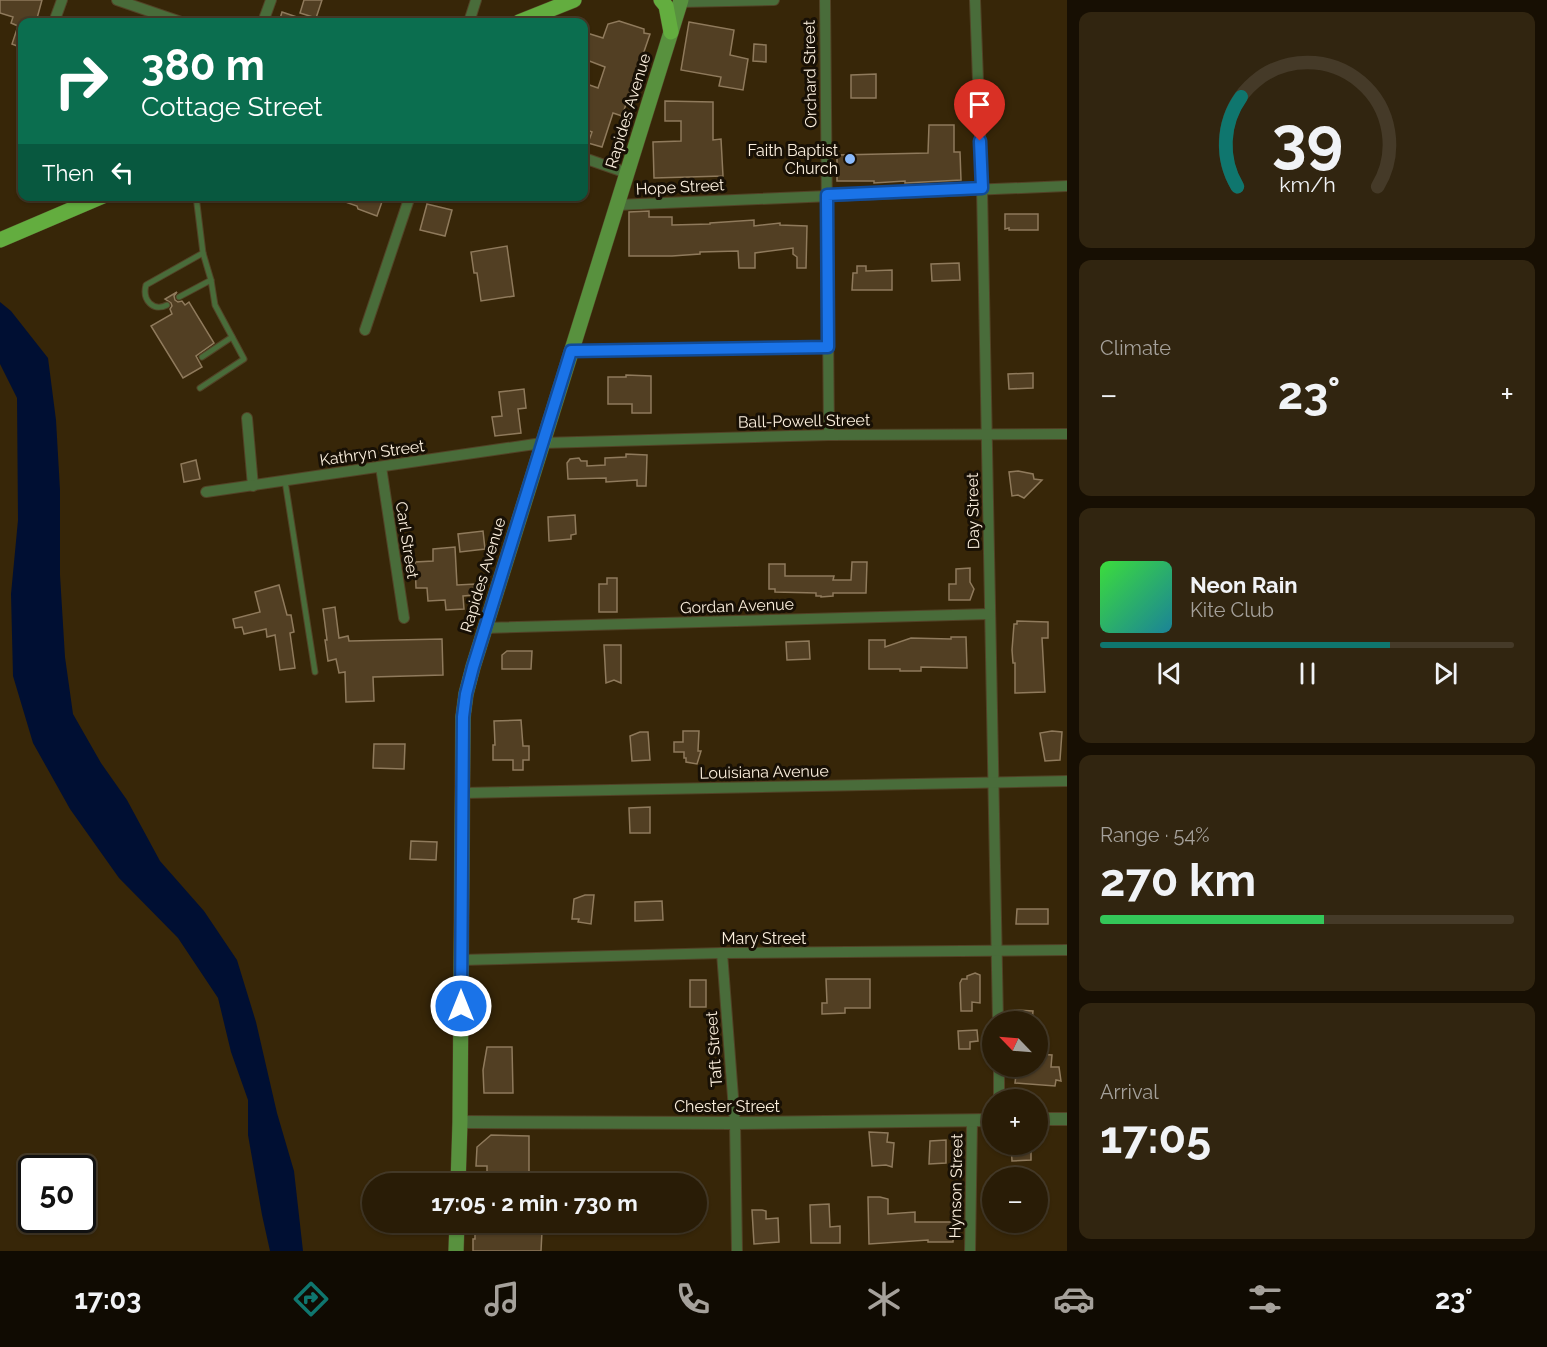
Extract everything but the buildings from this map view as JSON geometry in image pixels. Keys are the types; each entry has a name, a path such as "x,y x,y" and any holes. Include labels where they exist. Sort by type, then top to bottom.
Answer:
{"main road":[{"path":"529,18 574,0"},
{"path":"661,0 666,6 671,32"},
{"name":"Rapides Avenue","path":"458,1173 463,717 471,676 681,1"},
{"path":"0,240 91,201"},
{"path":"456,1251 457,1233"}],"street":[{"path":"55,18 62,0"},
{"path":"117,0 170,18"},
{"path":"264,18 271,0"},
{"path":"470,18 476,0"},
{"path":"681,1 774,0"},
{"name":"Orchard Street","path":"825,0 829,435"},
{"name":"Day Street","path":"975,0 982,188 998,1011"},
{"path":"588,159 627,173"},
{"name":"Hope Street","path":"617,205 1067,186"},
{"path":"365,330 408,201"},
{"path":"571,351 828,347"},
{"path":"247,418 253,486"},
{"name":"Ball-Powell Street","path":"542,443 829,435 1067,434"},
{"name":"Kathryn Street","path":"206,492 542,443"},
{"name":"Carl Street","path":"381,467 404,618"},
{"name":"Gordan Avenue","path":"486,628 990,614"},
{"name":"Louisiana Avenue","path":"462,793 1067,781"},
{"name":"Mary Street","path":"461,960 722,953 1067,950"},
{"name":"Taft Street","path":"722,953 735,1123 737,1251"},
{"path":"1048,1119 1067,1119"},
{"name":"Hynson Street","path":"970,1251 972,1121"},
{"name":"Chester Street","path":"460,1122 982,1121"}],"lane":[{"path":"197,201 203,253 215,305 244,359 200,388"},
{"path":"168,305 158,308 151,305 146,297 146,285 203,253"},
{"path":"179,297 211,280"},
{"path":"202,357 232,337"},
{"path":"285,481 315,672"}],"water":[{"path":"0,302 11,311 48,358 56,420 60,490 60,575 65,657 73,714 101,763 127,800 160,861 204,911 237,960 256,1022 277,1113 294,1171 303,1251 270,1251 248,1135 248,1100 231,1052 218,998 178,938 119,878 70,809 33,743 13,676 11,594 18,520 17,398 0,364"}],"place":[{"name":"Faith Baptist Church","path":"850,159"}],"route":[{"path":"461,1006 463,717 466,694 571,351 828,347 827,195 982,188 980,141"}]}
